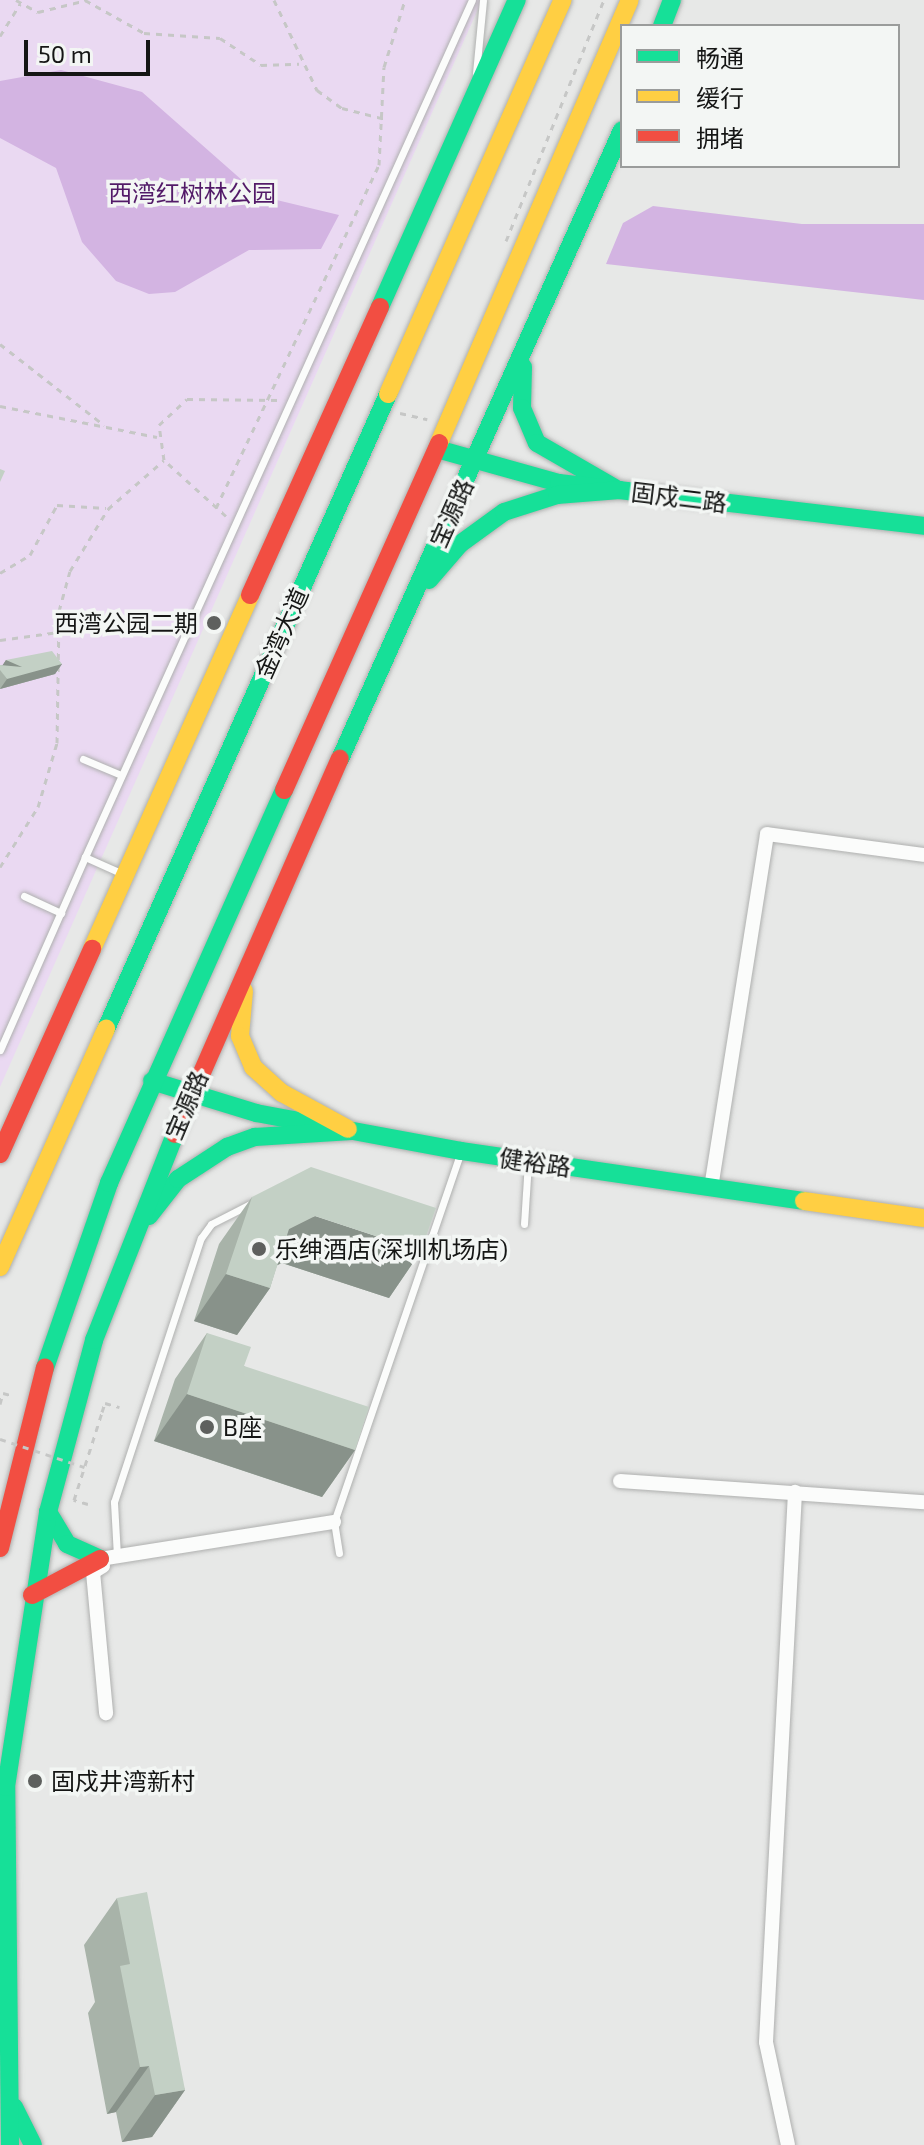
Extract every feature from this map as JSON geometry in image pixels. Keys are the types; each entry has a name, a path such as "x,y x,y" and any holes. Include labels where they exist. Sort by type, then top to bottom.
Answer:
{"main road":[{"name":"金湾大道","path":"0,1154 472,108 517,0"},
{"name":"金湾大道","path":"0,1267 563,0"},
{"name":"宝源路","path":"0,1548 54,1332 152,1081 437,449 630,0"},
{"path":"663,24 672,0"},
{"name":"宝源路","path":"10,2145 6,1787 32,1595 48,1512 120,1265 251,957 620,134"},
{"path":"530,337 520,384 531,432 553,457 620,490"},
{"name":"固戍二路","path":"437,449 474,461 620,490 924,526"},
{"path":"406,614 460,544 504,512 557,495 620,490"},
{"path":"251,957 240,1022 248,1059 282,1093 352,1131"},
{"name":"健裕路","path":"152,1081 190,1095 352,1131 461,1151 924,1218"},
{"path":"120,1265 163,1196 197,1163 255,1137 352,1131"},
{"path":"48,1512 67,1544 109,1561"},
{"path":"32,1595 109,1561"},
{"path":"7,2089 33,2145"}],"street":[{"path":"711,1188 767,834 924,855"},
{"path":"620,1481 924,1502"},
{"path":"788,2145 766,2042 795,1492"},
{"path":"106,1713 93,1572 109,1561 334,1522"}],"lane":[{"path":"0,1050 472,0"},
{"path":"472,108 483,0"},
{"path":"83,759 121,775"},
{"path":"85,857 124,875"},
{"path":"24,896 61,913"},
{"path":"339,1553 334,1522 461,1151"},
{"path":"524,1224 528,1161"},
{"path":"109,1561 114,1502 201,1238 211,1224 263,1197"},
{"path":"416,1233 431,1237"}],"path":[{"path":"0,36 18,2 49,12 86,0 144,33 220,38 261,65 299,64"},
{"path":"274,0 299,64 328,100 385,119"},
{"path":"216,508 379,165 385,119 384,67 405,0"},
{"path":"505,244 604,0"},
{"path":"0,344 106,426"},
{"path":"236,523 164,460 157,437 167,415 187,399 268,398 290,403"},
{"path":"405,413 429,419 435,405"},
{"path":"0,406 157,437"},
{"path":"0,867 38,807 57,743 63,702 58,632 70,571 108,509 164,460"},
{"path":"0,573 30,555 57,505 108,509"},
{"path":"0,640 58,632"},
{"path":"0,1404 3,1393 14,1396"},
{"path":"88,1504 75,1496 84,1467 105,1403 119,1407"},
{"path":"0,1439 84,1467"}],"green space":[{"name":"西湾红树林公园","path":"0,0 482,0 0,1087"}],"shaded area":[{"path":"61,70 142,92 260,196 339,215 321,249 249,250 175,292 149,294 116,281 82,242 56,168 0,138 0,81"},
{"path":"653,206 802,224 924,224 924,300 606,264 623,223"}],"building":[{"path":"52,651 62,664 7,679 0,670 0,665 22,667 6,660"},
{"path":"311,1167 436,1208 421,1251 315,1216 289,1229 270,1288 226,1274 252,1197"},
{"path":"207,1333 251,1347 244,1366 369,1407 355,1450 187,1394"},
{"path":"147,1892 185,2090 155,2095 149,2066 140,2067 120,1966 130,1964 117,1898"}],"traffic: fast":[{"path":"380,307 517,0"},
{"path":"663,24 672,0"},
{"path":"340,759 620,134"},
{"path":"523,367 522,408 537,443 615,488"},
{"path":"106,1029 388,394"},
{"path":"437,449 559,483 924,526"},
{"path":"429,580 460,544 504,512 557,495 620,490"},
{"path":"45,1368 109,1183 284,790"},
{"path":"152,1081 256,1113 461,1151 804,1201"},
{"path":"149,1216 178,1179 227,1147 255,1137 352,1131"},
{"path":"10,2145 6,1787 48,1512 94,1340 175,1134"},
{"path":"48,1512 67,1544 100,1559"},
{"path":"14,2107 33,2145"}],"traffic: slow":[{"path":"388,394 563,0"},
{"path":"439,443 630,0"},
{"path":"92,949 250,595"},
{"path":"244,991 240,1036 253,1067 282,1093 348,1129"},
{"path":"0,1267 106,1029"},
{"path":"804,1201 924,1218"}],"traffic: jam":[{"path":"250,595 380,307"},
{"path":"284,790 439,443"},
{"path":"175,1134 340,759"},
{"path":"0,1154 92,949"},
{"path":"0,1548 45,1368"},
{"path":"32,1595 100,1559"}],"place":[{"name":"西湾公园二期","path":"214,623"},
{"name":"乐绅酒店(深圳机场店)","path":"259,1249"},
{"name":"B座","path":"207,1427"},
{"name":"固戍井湾新村","path":"35,1781"}]}
